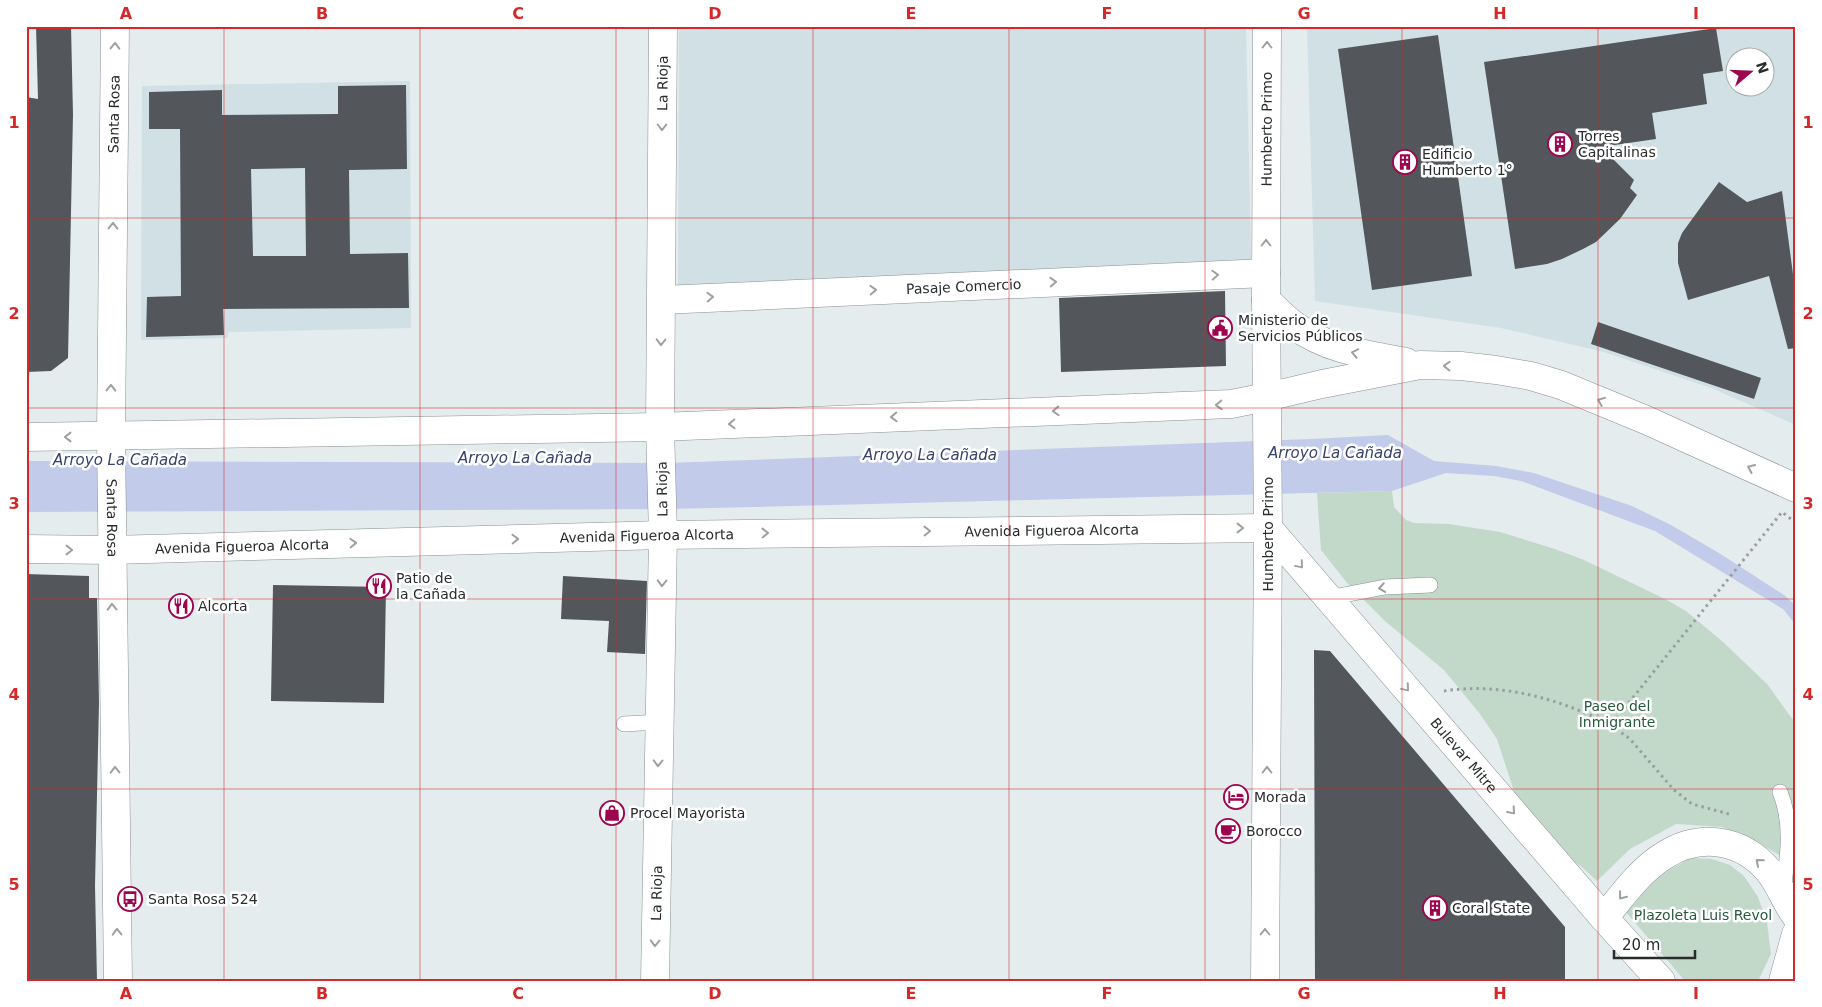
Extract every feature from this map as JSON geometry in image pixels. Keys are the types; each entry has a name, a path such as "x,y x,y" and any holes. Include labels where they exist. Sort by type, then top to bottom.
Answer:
{"main road":[{"name":"Santa Rosa","path":"115,26 111,550 118,981"},
{"name":"La Rioja","path":"655,981 663,534 660,427 662,26"},
{"name":"Humberto Primo","path":"1265,981 1268,528 1266,300 1267,26"},
{"name":"Pasaje Comercio","path":"662,300 1266,273"},
{"path":"1266,300 1296,326 1323,342 1344,350 1420,365 1470,367 1532,376 1561,385 1646,420 1796,488"},
{"path":"26,437 660,427 1231,404 1420,365"},
{"name":"Avenida Figueroa Alcorta","path":"26,549 111,550 663,534 1268,528"},
{"name":"Bulevar Mitre","path":"1268,528 1660,981"},
{"path":"1604,918 1630,886 1656,861 1674,850 1703,841 1731,844 1746,851 1767,869 1789,905"},
{"path":"1783,981 1796,934"}],"lane":[{"path":"1328,598 1385,587 1430,586"},
{"path":"624,724 659,722"},
{"path":"1780,792 1785,803 1788,821 1789,905"}],"path":[{"path":"1794,26 1796,33"},
{"path":"1612,725 1782,512 1796,523"},
{"path":"1414,697 1447,691 1500,689 1524,693 1584,712 1612,725 1630,739 1674,790 1692,804 1731,815"}],"shaded area":[{"path":"679,26 1246,26 1251,260 678,286"},
{"path":"1307,26 1792,26 1796,48 1796,425 1711,388 1604,352 1501,328 1315,301"},
{"path":"410,81 411,328 229,332 227,338 141,340 142,86"}],"green space":[{"name":"Paseo del Inmigrante","path":"1392,491 1394,507 1406,520 1414,523 1449,524 1500,532 1584,560 1686,611 1723,642 1767,684 1796,724 1796,865 1754,840 1722,827 1676,824 1630,849 1597,881 1582,867 1554,850 1521,813 1497,739 1480,714 1444,670 1386,622 1348,584 1321,550 1317,493"},
{"name":"Plazoleta Luis Revol","path":"1693,858 1712,859 1730,865 1744,876 1758,897 1767,923 1771,954 1759,979 1685,981 1625,911 1663,874"}],"water":[{"name":"Arroyo La Cañada","path":"1388,435 1434,461 1496,466 1534,473 1632,506 1671,525 1719,553 1784,595 1796,606 1796,625 1783,609 1655,531 1521,481 1494,476 1446,473 1392,491 669,509 26,512 26,461 668,463"}],"building":[{"path":"36,26 71,26 73,115 68,358 51,371 26,372 26,97 38,99"},
{"name":"Torres Capitalinas","path":"1716,28 1723,71 1703,74 1707,104 1652,113 1656,139 1601,147 1634,180 1630,188 1637,195 1620,219 1596,242 1562,259 1547,264 1515,269 1484,62"},
{"name":"Edificio Humberto 1°","path":"1438,35 1472,276 1372,290 1338,49"},
{"path":"406,85 407,169 349,170 350,254 408,253 409,308 223,309 224,335 146,337 147,297 181,296 180,129 149,129 149,92 222,90 222,115 338,114 338,86","holes":["305,168 306,256 253,256 251,169"]},
{"path":"1719,182 1747,202 1782,191 1796,297 1796,348 1788,349 1769,276 1688,300 1678,263 1678,243 1682,233"},
{"path":"1225,291 1226,366 1061,372 1059,298"},
{"path":"1598,322 1761,378 1754,399 1591,344"},
{"path":"26,574 89,576 89,598 97,598 99,703 95,886 97,981 26,981"},
{"path":"563,576 647,581 645,654 607,652 609,621 561,619"},
{"path":"273,585 386,587 384,703 271,701"},
{"path":"1314,650 1330,651 1565,927 1565,981 1315,981"}],"place":[{"name":"Torres Capitalinas","path":"1560,144"},
{"name":"Edificio Humberto 1°","path":"1405,162"},
{"name":"Ministerio de Servicios Públicos","path":"1220,328"},
{"name":"Patio de la Cañada","path":"379,586"},
{"name":"Alcorta","path":"181,606"},
{"name":"Morada","path":"1236,797"},
{"name":"Procel Mayorista","path":"612,813"},
{"name":"Borocco","path":"1228,831"},
{"name":"Santa Rosa 524","path":"130,899"},
{"name":"Coral State","path":"1435,908"}]}
